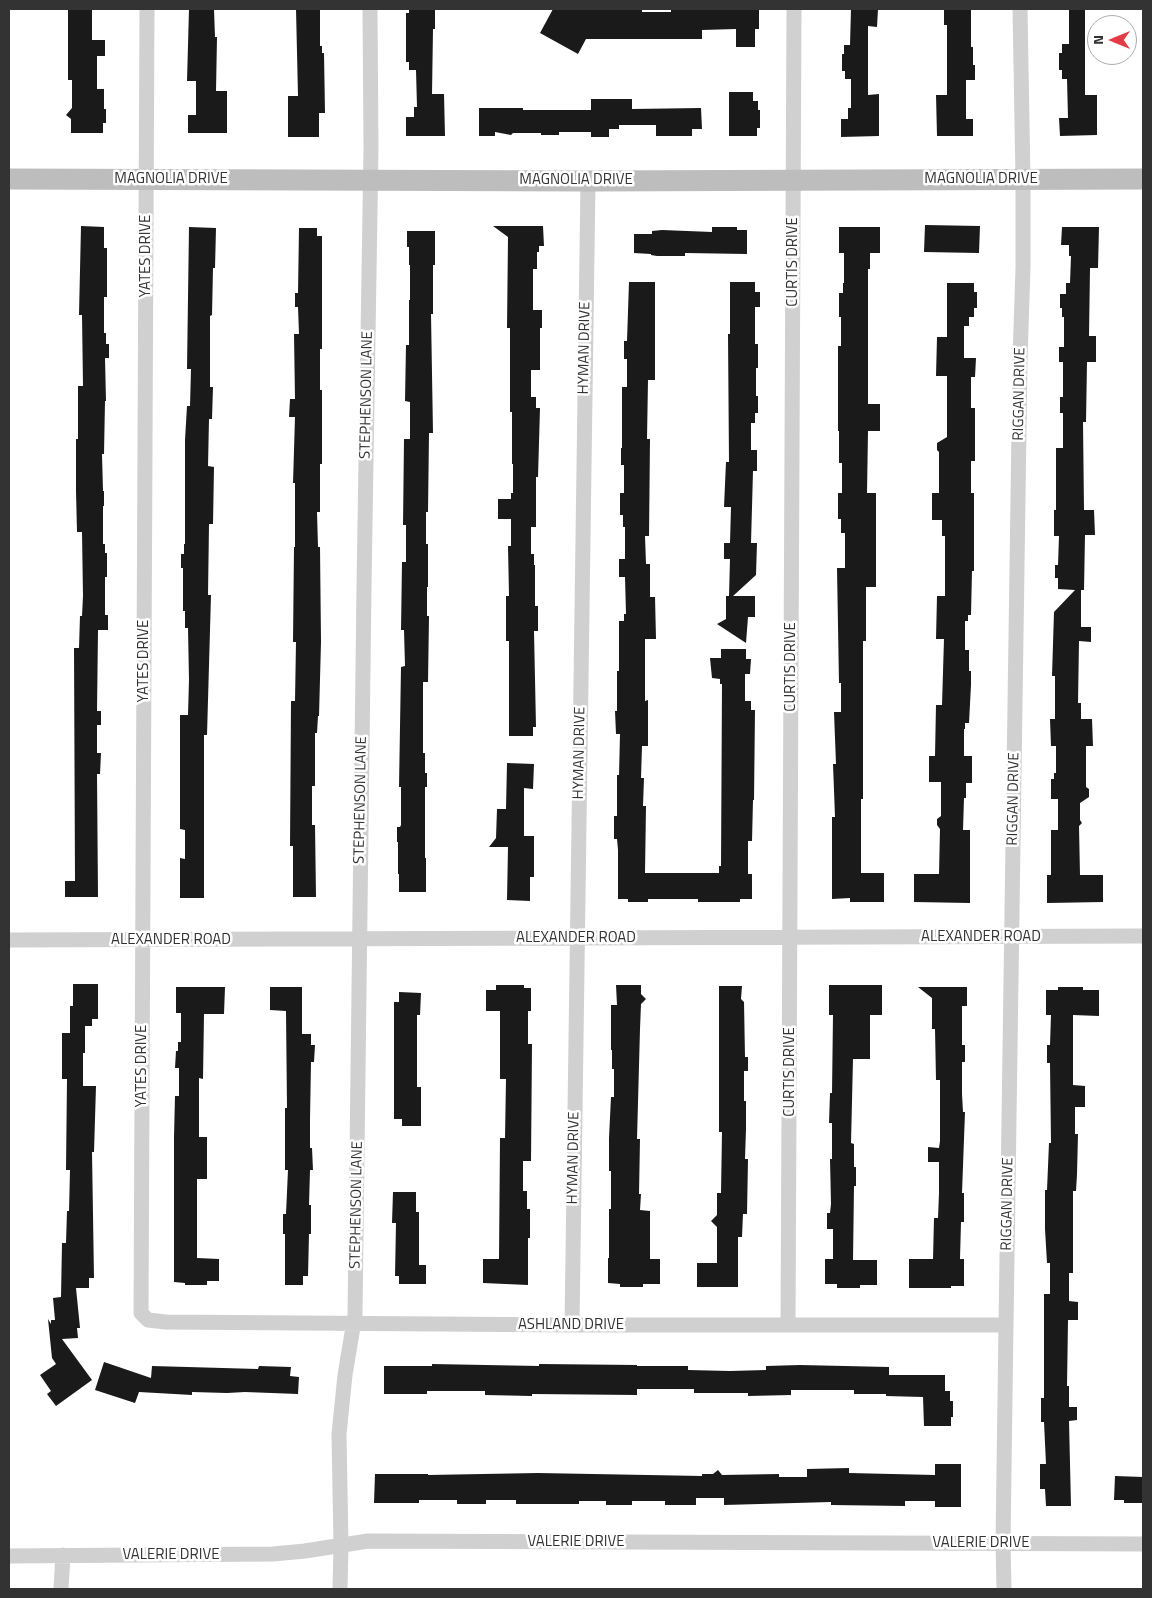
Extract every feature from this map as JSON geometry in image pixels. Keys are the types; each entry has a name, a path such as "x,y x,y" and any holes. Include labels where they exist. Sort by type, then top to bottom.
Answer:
{"street":[{"name":"YATES DRIVE","path":"141,1313 147,9"},
{"name":"STEPHENSON LANE","path":"340,1589 339,1434 345,1375 354,1323 357,1166 370,180 370,9"},
{"name":"CURTIS DRIVE","path":"788,1325 794,9"},
{"name":"RIGGAN DRIVE","path":"1004,1589 1003,1543 1023,179 1020,9"},
{"name":"MAGNOLIA DRIVE","path":"9,179 588,181 1143,179"},
{"name":"HYMAN DRIVE","path":"572,1325 588,181"},
{"name":"ALEXANDER ROAD","path":"9,940 1143,936"},
{"name":"ASHLAND DRIVE","path":"141,1313 148,1320 166,1322 572,1325 1006,1325"},
{"name":"VALERIE DRIVE","path":"9,1556 274,1554 305,1552 368,1541 1143,1544"},
{"path":"61,1589 63,1555"}],"building":[{"path":"68,9 92,9 92,40 105,40 105,56 97,56 97,89 104,89 104,109 106,109 106,123 103,123 103,133 71,133 71,119 66,115 72,108 72,80 68,80"},
{"path":"189,9 214,9 215,37 217,37 216,91 227,91 227,133 188,133 188,115 196,115 196,81 187,81"},
{"path":"296,9 320,9 320,46 322,46 322,53 324,53 325,113 319,113 319,137 288,137 288,96 298,96"},
{"path":"409,9 435,9 432,94 444,94 445,136 406,136 406,117 414,117 414,107 417,107 416,70 409,70 409,62 406,62 406,13 409,13"},
{"path":"553,9 642,9 642,12 671,12 671,9 759,9 759,29 755,29 755,47 736,47 736,29 702,30 702,39 586,39 578,54 540,33"},
{"path":"851,9 878,9 877,27 868,26 868,95 879,94 879,136 841,137 841,119 848,119 848,108 851,108 851,79 845,79 845,71 842,71 842,54 844,54 844,45 850,45"},
{"path":"944,9 971,9 971,47 973,47 975,80 966,80 966,119 973,119 973,136 937,136 936,95 947,95 947,25 944,25"},
{"path":"1069,9 1085,9 1085,95 1097,95 1097,135 1060,136 1059,118 1068,118 1067,79 1062,79 1062,70 1059,70 1059,53 1062,53 1062,44 1069,44"},
{"path":"729,92 753,92 753,101 758,101 758,110 760,110 760,128 757,128 757,136 729,136"},
{"path":"591,99 632,99 632,109 701,108 702,129 692,129 692,136 656,136 656,125 619,125 619,129 609,129 609,137 591,137 591,132 559,132 559,135 513,133 511,135 495,132 495,136 479,136 479,108 591,110"},
{"path":"925,225 980,226 979,253 924,252"},
{"path":"81,226 104,227 104,248 107,248 107,297 104,297 104,333 106,333 106,344 109,344 109,358 105,358 106,401 104,454 102,454 104,491 103,544 105,544 105,553 107,553 105,615 108,615 108,630 98,630 97,711 101,711 101,725 97,725 97,753 101,753 100,774 97,774 98,897 65,897 65,881 75,881 74,648 79,648 83,596 82,532 77,532 76,491 78,386 83,386 82,315 79,315"},
{"path":"493,226 543,226 544,246 539,246 537,269 533,269 533,310 542,310 540,370 531,370 531,397 536,397 536,408 540,408 538,477 536,477 536,527 531,527 531,554 534,554 535,565 535,606 538,606 538,631 534,631 536,727 533,727 533,736 509,736 509,641 506,641 506,596 509,596 508,546 511,546 511,519 498,519 498,499 511,499 511,493 513,493 512,412 510,412 510,328 507,328 508,237"},
{"path":"189,227 216,228 212,315 210,316 210,387 213,387 212,419 209,419 208,466 214,467 213,524 209,524 208,595 211,595 207,735 204,735 204,898 180,898 180,858 185,859 185,830 180,829 180,715 188,715 189,680 188,628 185,628 185,611 183,611 183,568 181,568 181,554 184,554 185,544 185,440 187,406 190,406 191,369 187,369"},
{"path":"712,227 737,227 737,230 747,230 747,254 685,253 685,256 657,256 634,253 634,234 652,234 652,231 662,230 712,232"},
{"path":"839,227 880,227 880,253 870,253 870,269 868,269 868,404 880,404 880,431 868,431 867,493 876,493 876,587 866,587 866,641 863,641 861,873 884,873 884,902 850,902 850,898 832,899 832,817 835,817 833,764 836,764 834,712 841,712 837,568 845,568 845,533 841,533 841,519 838,519 838,493 842,493 842,463 839,463 838,431 838,346 841,346 839,293 843,293 844,283 844,253 839,253"},
{"path":"1062,227 1099,227 1098,268 1090,268 1089,336 1096,336 1096,362 1087,362 1086,422 1083,422 1084,510 1094,510 1095,535 1085,535 1084,590 1081,590 1081,627 1091,627 1091,642 1079,641 1078,703 1081,703 1081,719 1092,719 1093,746 1086,746 1086,787 1089,789 1089,797 1080,803 1080,820 1082,823 1079,826 1080,875 1103,875 1103,902 1047,903 1047,875 1051,875 1051,830 1058,830 1058,799 1051,799 1051,779 1054,779 1054,773 1056,773 1056,746 1051,746 1050,719 1055,719 1055,676 1052,676 1054,612 1075,590 1058,589 1058,578 1055,578 1055,565 1058,565 1059,536 1054,536 1056,448 1063,448 1063,413 1060,413 1060,397 1063,397 1063,362 1059,362 1059,347 1064,347 1064,317 1062,317 1062,308 1060,308 1060,294 1066,294 1066,283 1070,283 1071,256 1069,256 1069,245 1061,245"},
{"path":"299,228 317,228 317,236 322,236 320,390 322,390 322,464 320,464 320,512 317,512 318,547 320,547 321,642 319,716 317,733 315,733 315,786 312,786 312,825 315,825 316,897 293,897 293,846 290,846 291,701 295,701 296,642 293,642 295,417 289,417 290,399 295,399 294,334 299,334 298,307 295,307 295,293 298,293"},
{"path":"407,231 435,231 433,314 431,314 433,433 429,433 428,512 426,512 426,544 428,544 427,616 429,616 428,682 423,682 423,753 425,753 425,773 427,773 427,787 425,787 426,892 399,892 397,842 397,827 401,825 401,787 399,787 401,667 405,666 404,630 401,630 402,562 406,562 406,525 403,525 404,439 410,439 410,402 405,401 406,345 409,345 410,300 410,265"},
{"path":"629,282 655,282 655,380 648,380 647,439 650,439 649,536 645,536 646,564 650,564 650,597 655,597 656,639 645,639 645,701 648,700 648,746 642,746 641,778 644,778 643,806 646,806 645,873 719,873 719,866 721,866 722,684 720,684 720,679 712,678 710,658 721,658 721,649 746,649 746,659 751,659 750,674 745,674 745,701 751,701 751,710 755,710 752,841 748,841 748,874 752,874 752,899 740,899 740,902 698,902 698,899 648,899 648,902 628,902 628,899 618,899 618,850 617,839 614,839 614,816 617,816 620,734 616,734 615,711 617,711 617,671 619,671 619,621 624,621 624,614 626,614 625,577 619,577 619,559 625,559 625,527 623,527 623,515 620,515 620,493 624,493 624,465 621,465 622,387 627,387 627,359 624,359 624,341 627,341"},
{"path":"730,282 755,282 755,292 760,292 760,307 755,307 755,344 758,344 756,396 758,396 758,413 755,413 755,423 751,423 751,450 757,450 757,471 753,471 751,543 757,543 756,575 733,596 755,596 755,617 748,617 746,643 717,624 726,619 726,596 729,596 730,559 724,559 724,543 730,543 731,507 724,507 726,462 729,462 728,334 730,334"},
{"path":"947,283 974,283 974,292 977,292 977,308 974,308 974,317 969,317 969,326 964,326 964,358 976,358 975,377 971,377 971,408 975,408 975,461 971,461 971,493 974,493 974,571 972,571 971,615 968,615 968,621 965,621 965,650 969,650 971,685 969,723 965,723 964,729 964,756 972,756 972,783 966,783 963,830 970,830 970,903 914,902 914,874 939,874 940,829 937,825 937,819 941,816 941,782 929,782 929,756 935,756 936,705 942,705 944,639 936,639 937,596 945,596 945,536 942,536 942,520 932,520 932,493 939,493 939,452 937,450 937,443 947,437 947,376 936,376 937,337 947,337"},
{"path":"507,763 534,764 533,789 524,788 524,836 534,836 534,877 530,877 530,901 507,900 508,847 489,847 496,838 497,809 506,809"},
{"path":"73,984 98,984 98,1019 92,1019 92,1026 85,1026 85,1053 83,1053 83,1086 96,1086 94,1152 92,1152 94,1278 89,1278 89,1288 76,1288 80,1328 77,1328 78,1338 62,1339 92,1380 56,1406 47,1394 51,1391 40,1375 56,1364 52,1358 48,1319 51,1324 51,1320 55,1320 53,1298 61,1297 62,1243 66,1243 67,1211 69,1211 70,1170 66,1170 67,1079 62,1079 62,1033 70,1033 70,1006 73,1006"},
{"path":"496,985 524,985 524,988 531,988 531,1011 528,1011 528,1044 532,1044 531,1161 523,1161 523,1191 527,1191 527,1209 530,1209 528,1285 483,1283 483,1259 499,1259 500,1138 505,1138 506,1079 500,1079 500,1011 486,1011 486,990 496,990"},
{"path":"616,985 641,985 641,994 646,999 641,1004 640,1029 637,1139 640,1139 639,1194 641,1194 640,1210 650,1211 650,1259 660,1259 660,1284 643,1284 643,1287 620,1287 620,1284 608,1283 609,1209 611,1209 609,1138 611,1097 614,1097 611,1005 617,1005"},
{"path":"829,985 882,985 882,1015 870,1015 870,1059 853,1059 851,1143 854,1144 856,1186 854,1186 853,1260 877,1260 877,1285 860,1285 860,1288 837,1288 837,1284 825,1284 825,1259 833,1259 833,1229 827,1229 827,1213 830,1213 831,1204 830,1159 832,1159 832,1123 829,1123 830,1093 832,1093 833,1015 829,1015"},
{"path":"719,986 742,986 741,999 744,1002 745,1057 748,1057 748,1071 744,1071 744,1101 746,1101 745,1159 748,1159 747,1214 743,1214 742,1237 738,1237 738,1287 697,1287 697,1263 717,1263 717,1227 711,1221 717,1215 717,1193 721,1193 722,1132 719,1132"},
{"path":"176,987 225,987 224,1014 204,1014 203,1079 199,1078 199,1137 207,1137 207,1179 197,1179 197,1258 219,1259 219,1281 207,1281 207,1285 185,1285 185,1283 174,1282 175,1096 179,1096 179,1068 175,1068 178,1042 181,1042 181,1013 176,1013"},
{"path":"270,987 302,987 302,1034 311,1034 311,1045 315,1045 314,1062 311,1062 310,1148 312,1148 313,1170 310,1170 309,1205 311,1205 311,1234 309,1234 308,1276 303,1276 303,1285 285,1285 283,1214 286,1214 288,1170 285,1170 285,1108 287,1108 286,1011 270,1010"},
{"path":"918,987 967,987 967,1006 962,1006 962,1045 965,1045 965,1062 962,1062 962,1094 963,1112 965,1112 962,1193 964,1193 964,1222 961,1222 960,1259 964,1259 964,1286 951,1286 951,1288 909,1288 909,1259 933,1259 934,1218 938,1218 939,1193 939,1162 928,1162 928,1147 939,1148 940,1141 940,1080 936,1080 935,1029 932,1029 932,998"},
{"path":"1058,987 1083,987 1083,990 1099,990 1099,1016 1073,1015 1073,1085 1085,1086 1085,1107 1075,1107 1075,1134 1078,1134 1077,1174 1076,1191 1073,1191 1073,1273 1069,1273 1069,1301 1078,1302 1078,1320 1068,1320 1067,1386 1069,1386 1069,1407 1077,1407 1077,1420 1069,1421 1071,1506 1046,1506 1045,1489 1040,1489 1040,1464 1046,1464 1044,1422 1041,1422 1041,1398 1044,1398 1044,1294 1050,1294 1050,1263 1047,1263 1045,1229 1045,1190 1047,1190 1049,1143 1051,1143 1050,1063 1047,1063 1047,1045 1050,1045 1051,1015 1046,1015 1046,990 1058,990"},
{"path":"399,992 421,993 420,1015 417,1015 417,1087 421,1087 421,1126 402,1126 402,1119 394,1119 394,1002 399,1002"},
{"path":"393,1192 416,1192 416,1212 419,1212 419,1265 426,1265 426,1284 399,1284 399,1276 395,1276 396,1223 392,1223"},
{"path":"104,1362 151,1378 152,1366 258,1369 259,1366 291,1367 290,1376 299,1377 298,1394 192,1392 192,1395 139,1392 135,1403 95,1390"},
{"path":"432,1364 688,1366 688,1370 730,1371 766,1370 766,1366 800,1365 889,1367 889,1375 945,1375 945,1391 950,1391 950,1401 953,1401 953,1417 951,1417 951,1426 924,1426 923,1397 854,1394 854,1390 791,1390 791,1395 748,1396 748,1393 694,1393 694,1389 637,1389 637,1395 485,1395 485,1391 427,1391 427,1394 384,1394 384,1366 432,1366"},
{"path":"935,1464 961,1464 961,1507 935,1507 935,1501 905,1501 905,1506 831,1505 831,1502 724,1505 724,1498 696,1498 696,1505 665,1505 665,1501 632,1501 632,1505 606,1505 606,1501 579,1501 579,1504 516,1504 516,1500 486,1500 486,1504 457,1504 457,1500 419,1500 419,1503 374,1503 375,1474 538,1473 702,1476 702,1474 713,1474 718,1470 722,1475 779,1474 779,1477 807,1477 807,1469 849,1468 849,1473 935,1475"},
{"path":"1115,1476 1143,1477 1143,1503 1124,1503 1124,1500 1114,1500"}]}
